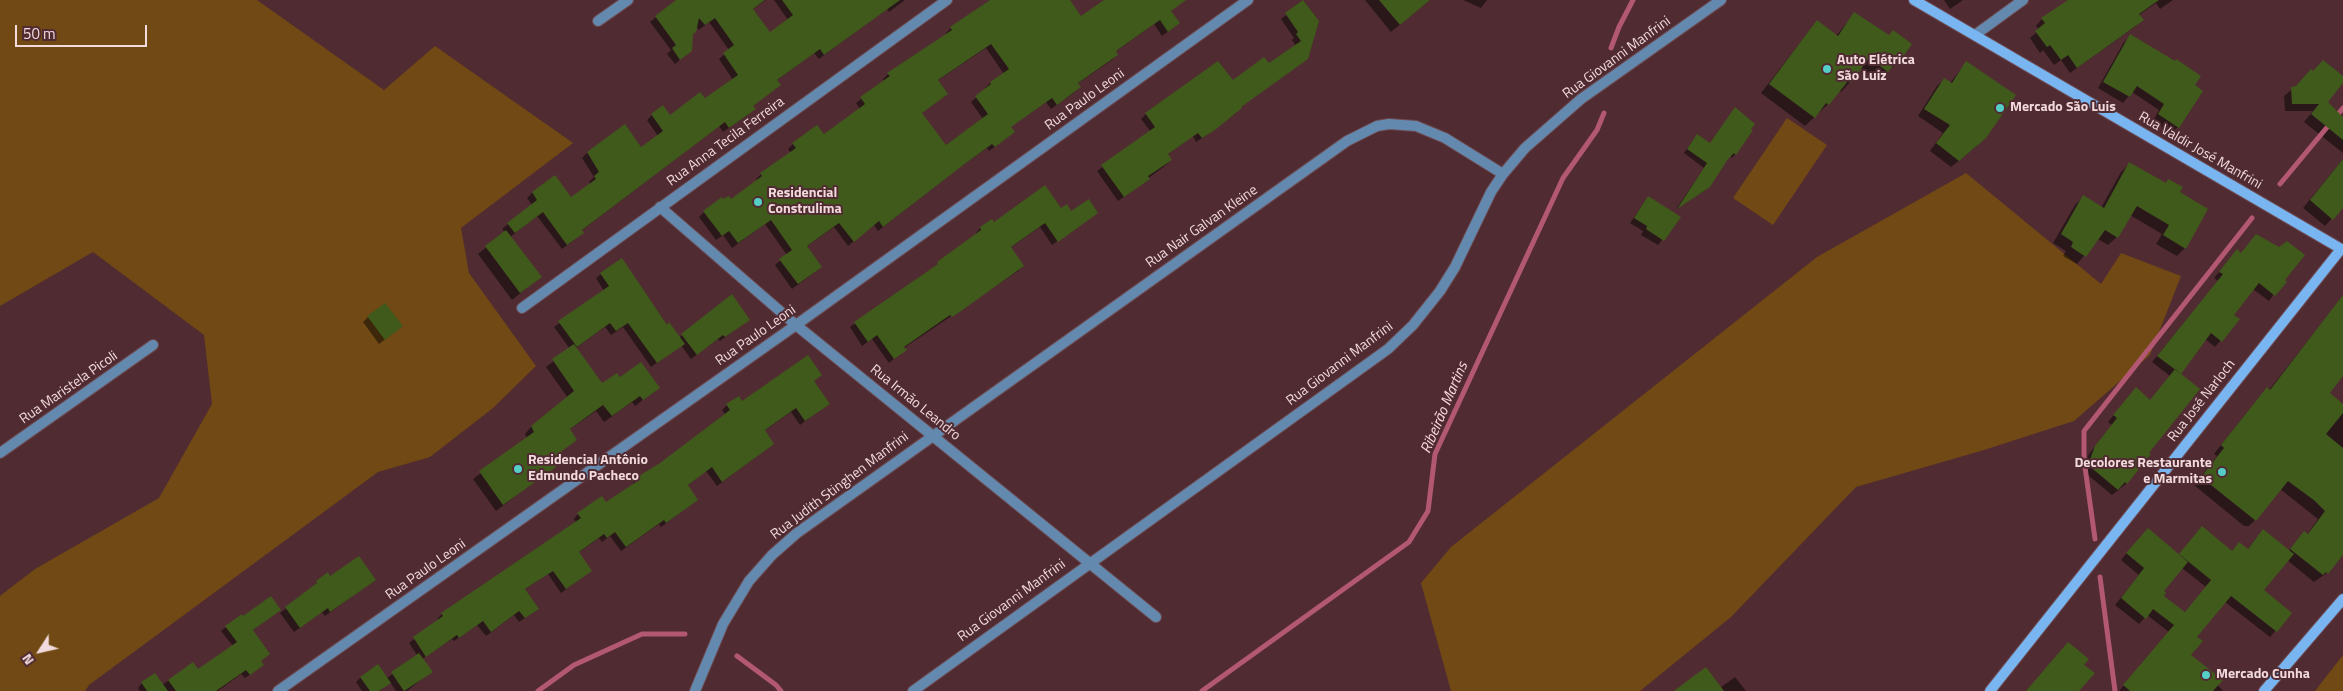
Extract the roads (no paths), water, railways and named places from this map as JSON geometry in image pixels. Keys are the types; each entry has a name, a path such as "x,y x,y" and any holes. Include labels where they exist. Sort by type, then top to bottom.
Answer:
{"street":[{"path":"598,21 628,0"},
{"name":"Rua Anna Tecila Ferreira","path":"522,308 660,206 947,0"},
{"name":"Rua Paulo Leoni","path":"278,691 796,325 1248,0"},
{"name":"Rua Giovanni Manfrini","path":"912,691 1388,349 1432,302 1448,279 1503,174 1524,148 1581,99 1721,0"},
{"name":"Rua Valdir José Manfrini","path":"1914,0 2342,248"},
{"path":"1975,35 2023,0"},
{"name":"Rua Nair Galvan Kleine","path":"932,435 1364,131 1390,124 1416,126 1445,138 1503,174"},
{"name":"Rua Irmão Leandro","path":"660,206 796,325 1156,617"},
{"name":"Rua José Narloch","path":"1990,691 2342,248"},
{"name":"Rua Maristela Picoli","path":"0,453 153,345"},
{"name":"Rua Judith Stinghen Manfrini","path":"695,691 723,624 749,581 772,555 797,533 932,435"},
{"path":"2264,691 2343,599"}],"waterway":[{"name":"Ribeirão Martins","path":"1611,48 1633,0"},
{"path":"2280,184 2343,108"},
{"name":"Ribeirão Martins","path":"1202,691 1409,542 1428,511 1435,454 1563,178 1597,130 1604,113"},
{"path":"2095,539 2084,460 2084,431 2252,218"},
{"path":"2100,577 2115,691"},
{"path":"538,691 574,665 642,634 685,634"},
{"path":"737,656 776,685 781,691"}],"place":[{"name":"Auto Elétrica São Luiz","path":"1827,69"},
{"name":"Mercado São Luis","path":"2000,108"},
{"name":"Residencial Construlima","path":"758,202"},
{"name":"Residencial Antônio Edmundo Pacheco","path":"518,469"},
{"name":"Decolores Restaurante e Marmitas","path":"2222,472"},
{"name":"Mercado Cunha","path":"2206,675"}]}
